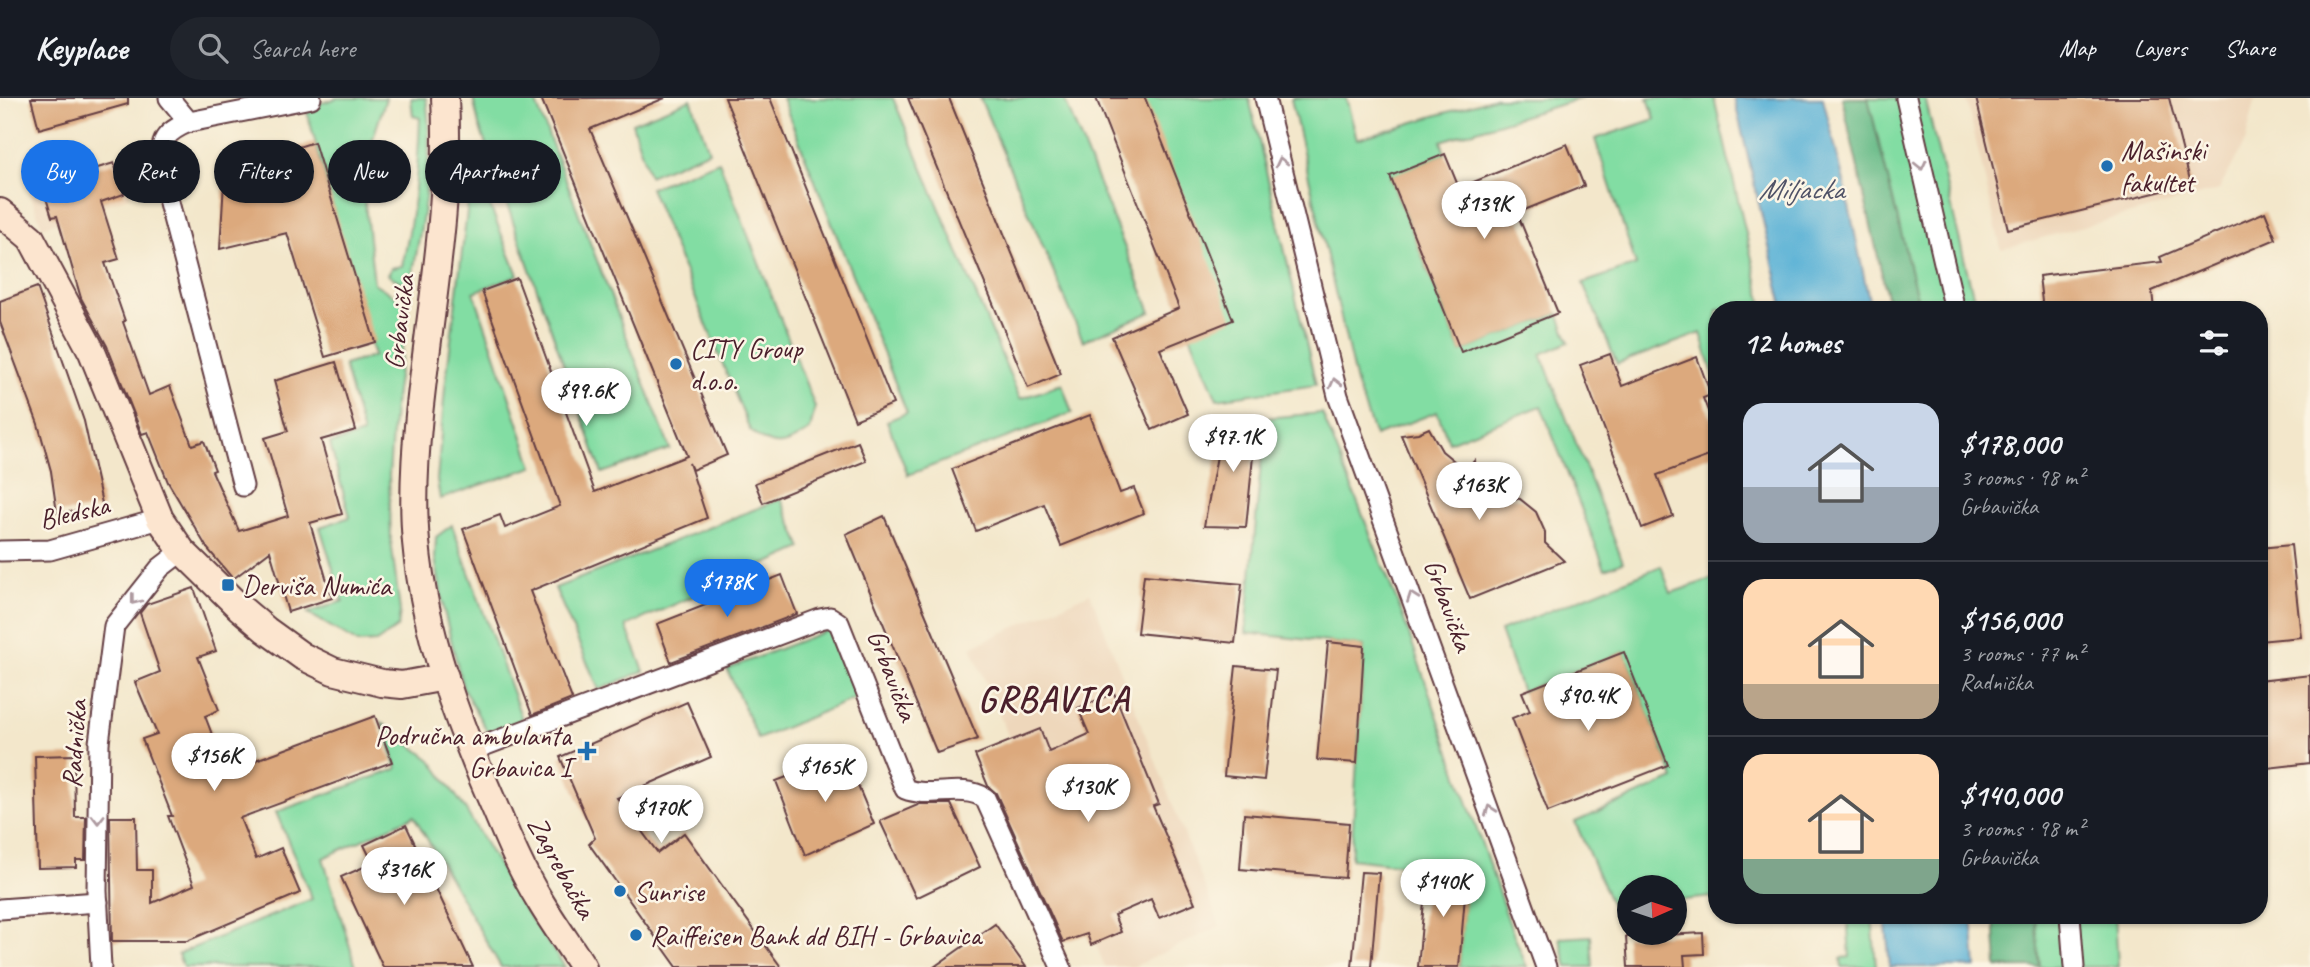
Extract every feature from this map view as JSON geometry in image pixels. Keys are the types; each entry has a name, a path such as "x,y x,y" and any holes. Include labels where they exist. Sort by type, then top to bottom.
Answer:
{"main road":[{"name":"Grbavička","path":"445,98 446,165 442,229 419,415 415,480 416,540 424,600 445,677"},
{"path":"0,212 31,237 92,352 160,519 182,551 266,630 302,656 333,671 402,685 445,677"},
{"name":"Zagrebačka","path":"445,677 470,751 518,861 540,901 583,967"}],"street":[{"path":"169,98 189,122"},
{"path":"243,486 160,168 161,146 172,129 189,122 311,98"},
{"name":"Grbavička","path":"1265,98 1338,396 1546,967"},
{"path":"1906,98 1953,301"},
{"name":"Bledska","path":"0,551 50,550 160,519"},
{"name":"Radnička","path":"101,967 98,902 99,743 114,626 160,568 182,551"},
{"name":"Grbavička","path":"470,751 830,617 839,623 905,789 917,794 975,791 985,798 1061,967"},
{"path":"0,909 98,902"},
{"path":"2071,924 2074,967"}],"shaded area":[{"name":"Mašinski fakultet","path":"1966,98 2256,98 2245,142 2219,190 2001,249"},
{"path":"113,156 113,202 42,227 34,203 99,203 99,161"},
{"path":"1090,593 1220,926 1133,967 1105,967 971,647"}],"green space":[{"path":"337,98 386,98 373,140 328,140 328,188 306,108"},
{"path":"411,98 426,98 429,140 425,140 425,198 410,287 388,275 391,268 402,266 412,211 420,118 413,116"},
{"path":"473,98 534,98 550,140 484,140"},
{"path":"782,98 893,98 1020,399 1062,384 1072,413 908,475 887,421 907,413"},
{"path":"980,98 1064,98 1151,312 1083,341"},
{"path":"1145,98 1249,98 1316,385 1217,399 1191,337"},
{"path":"1346,98 1357,139 1495,98 1582,98 1441,141 1445,154 1390,177 1461,352 1558,313 1569,342 1541,354 1623,562 1605,569 1541,406 1449,442 1437,412 1375,436 1356,383 1291,99"},
{"path":"1648,98 1714,98 1762,301 1708,301 1708,357 1701,333 1617,364 1583,283 1636,265 1595,139 1655,119"},
{"path":"1842,98 1868,98 1918,301 1888,301"},
{"path":"1843,98 1925,98 1974,299 1997,296 1998,301 1890,301"},
{"path":"691,99 709,151 649,176 632,123"},
{"path":"719,161 815,407 810,430 786,443 766,442 750,430 650,188"},
{"path":"561,168 670,449 602,473 507,203 561,203"},
{"path":"332,203 365,203 374,283 408,305 394,406 389,475 391,541 400,611 398,627 376,642 358,643 308,613 343,601 320,527 350,517 330,444 363,434 344,365 374,356"},
{"path":"468,203 489,203 518,275 474,292 533,467 440,499 437,480 445,388"},
{"path":"1322,413 1402,614 1527,967 1459,967 1466,872 1351,859 1364,646 1246,633 1265,418"},
{"path":"781,499 802,548 626,626 644,671 599,690 555,588"},
{"path":"452,525 522,719 489,735 463,688 444,611 435,558 436,537"},
{"path":"1661,566 1671,593 1708,580 1708,897 1687,900 1687,875 1617,875 1617,906 1612,906 1575,822 1674,779 1624,652 1522,692 1500,631"},
{"path":"831,629 858,697 758,739 727,669"},
{"path":"382,723 431,760 464,807 522,906 565,967 501,967 414,816 323,858 356,967 183,967 178,954 312,899 276,812 397,769"},
{"path":"1848,924 1873,924 1876,967 1842,967 1841,958 1850,957"},
{"path":"1995,924 2116,924 2118,967 1999,967"},
{"path":"1995,924 2036,924 2040,967 1997,967"},
{"path":"1591,936 1593,967 1567,967 1560,938"}],"water":[{"name":"Miljacka","path":"1734,98 1823,98 1844,182 1869,301 1782,301"},
{"path":"1886,924 1973,924 1976,967 1890,967"}],"building":[{"path":"31,98 128,98 128,104 39,129"},
{"path":"541,98 665,98 590,129 727,455 692,470 689,463 707,518 530,591 572,699 532,715 463,529 500,515 505,528 560,506 482,291 517,278 595,492 687,456 561,147 561,140 558,140"},
{"path":"725,98 770,98 893,404 855,420"},
{"path":"908,98 949,98 1061,374 1028,388"},
{"path":"1096,98 1145,98 1233,320 1160,349 1188,414 1152,430 1112,337 1179,308"},
{"name":"Mašinski fakultet","path":"1976,98 2169,98 2191,184 2008,229"},
{"path":"314,142 328,188 328,203 333,203 375,342 325,357 287,233 220,249 223,203 314,203"},
{"path":"1567,144 1584,186 1517,213 1558,313 1461,352 1390,176 1445,154 1459,188"},
{"path":"113,163 113,198 101,202 119,259 105,263 149,395 170,386 192,445 204,441 215,470 212,471 239,531 288,516 265,438 288,431 274,381 336,362 356,430 321,440 342,514 310,523 332,598 288,612 270,551 233,579 207,548 168,482 148,432 142,434 107,346 81,298 57,216 52,217 48,203 99,203 99,168"},
{"path":"2265,212 2276,239 2152,291 2153,301 2042,301 2039,276 2162,262 2160,257"},
{"path":"37,287 84,421 103,508 57,513 51,471 38,424 0,322 0,301"},
{"path":"1610,354 1622,386 1697,357 1708,387 1708,396 1703,398 1708,411 1708,456 1657,475 1673,516 1642,528 1580,365"},
{"path":"1090,415 1120,493 1134,488 1144,513 1061,546 1044,504 976,531 952,469"},
{"path":"1257,416 1246,527 1204,526 1224,418"},
{"path":"1429,428 1442,451 1465,470 1475,460 1476,485 1493,498 1502,496 1520,499 1536,512 1545,532 1545,543 1564,561 1470,599 1401,435 1418,433"},
{"path":"858,442 866,461 763,503 755,483"},
{"path":"884,516 978,739 937,753 846,534"},
{"path":"2291,545 2301,637 2268,640 2268,547"},
{"path":"782,575 797,614 671,662 657,624"},
{"path":"1144,575 1242,584 1235,643 1137,633"},
{"path":"194,588 216,651 198,657 219,710 205,716 226,771 375,716 392,762 240,818 256,859 281,848 300,893 187,941 112,941 110,817 136,817 137,870 152,870 152,903 194,885 168,816 172,816 142,739 157,734 135,682 160,672 140,613 147,604"},
{"path":"1328,642 1364,646 1357,763 1317,760"},
{"path":"1624,652 1668,765 1548,812 1512,718 1530,711 1522,692"},
{"path":"1236,666 1276,670 1264,780 1224,776"},
{"path":"2310,675 2310,763 2268,768 2268,680"},
{"path":"1114,693 1159,804 1153,806 1195,903 1159,918 1151,899 1114,915 1121,932 1091,945 1087,934 1063,942 996,793 988,786 975,755 1040,729 1049,752 1089,734 1078,708"},
{"path":"687,702 711,757 617,798 658,853 684,833 781,967 677,967 589,844 595,838 560,757"},
{"path":"74,755 75,817 86,817 85,860 76,860 76,867 38,868 35,756"},
{"path":"845,755 874,824 805,855 776,781"},
{"path":"920,804 951,804 980,867 916,898 880,821"},
{"path":"1244,814 1349,823 1345,878 1240,869"},
{"path":"406,825 473,967 383,967 341,877 373,863 364,845"},
{"path":"1427,869 1467,872 1459,967 1418,967"},
{"path":"1361,872 1379,873 1371,967 1352,967"},
{"path":"995,924 1026,967 934,967"},
{"path":"1703,933 1704,954 1684,955 1685,967 1628,967 1627,945 1687,945 1687,934"}],"place":[{"name":"Mašinski fakultet","path":"2107,166"},
{"name":"CITY Group d.o.o.","path":"676,364"},
{"name":"Derviša Numića","path":"228,585"},
{"name":"Područna ambulanta Grbavica I","path":"587,751"},
{"name":"Sunrise","path":"620,891"},
{"name":"Raiffeisen Bank dd BIH - Grbavica","path":"636,935"}],"district":[{"name":"GRBAVICA","path":"1054,699"}]}
